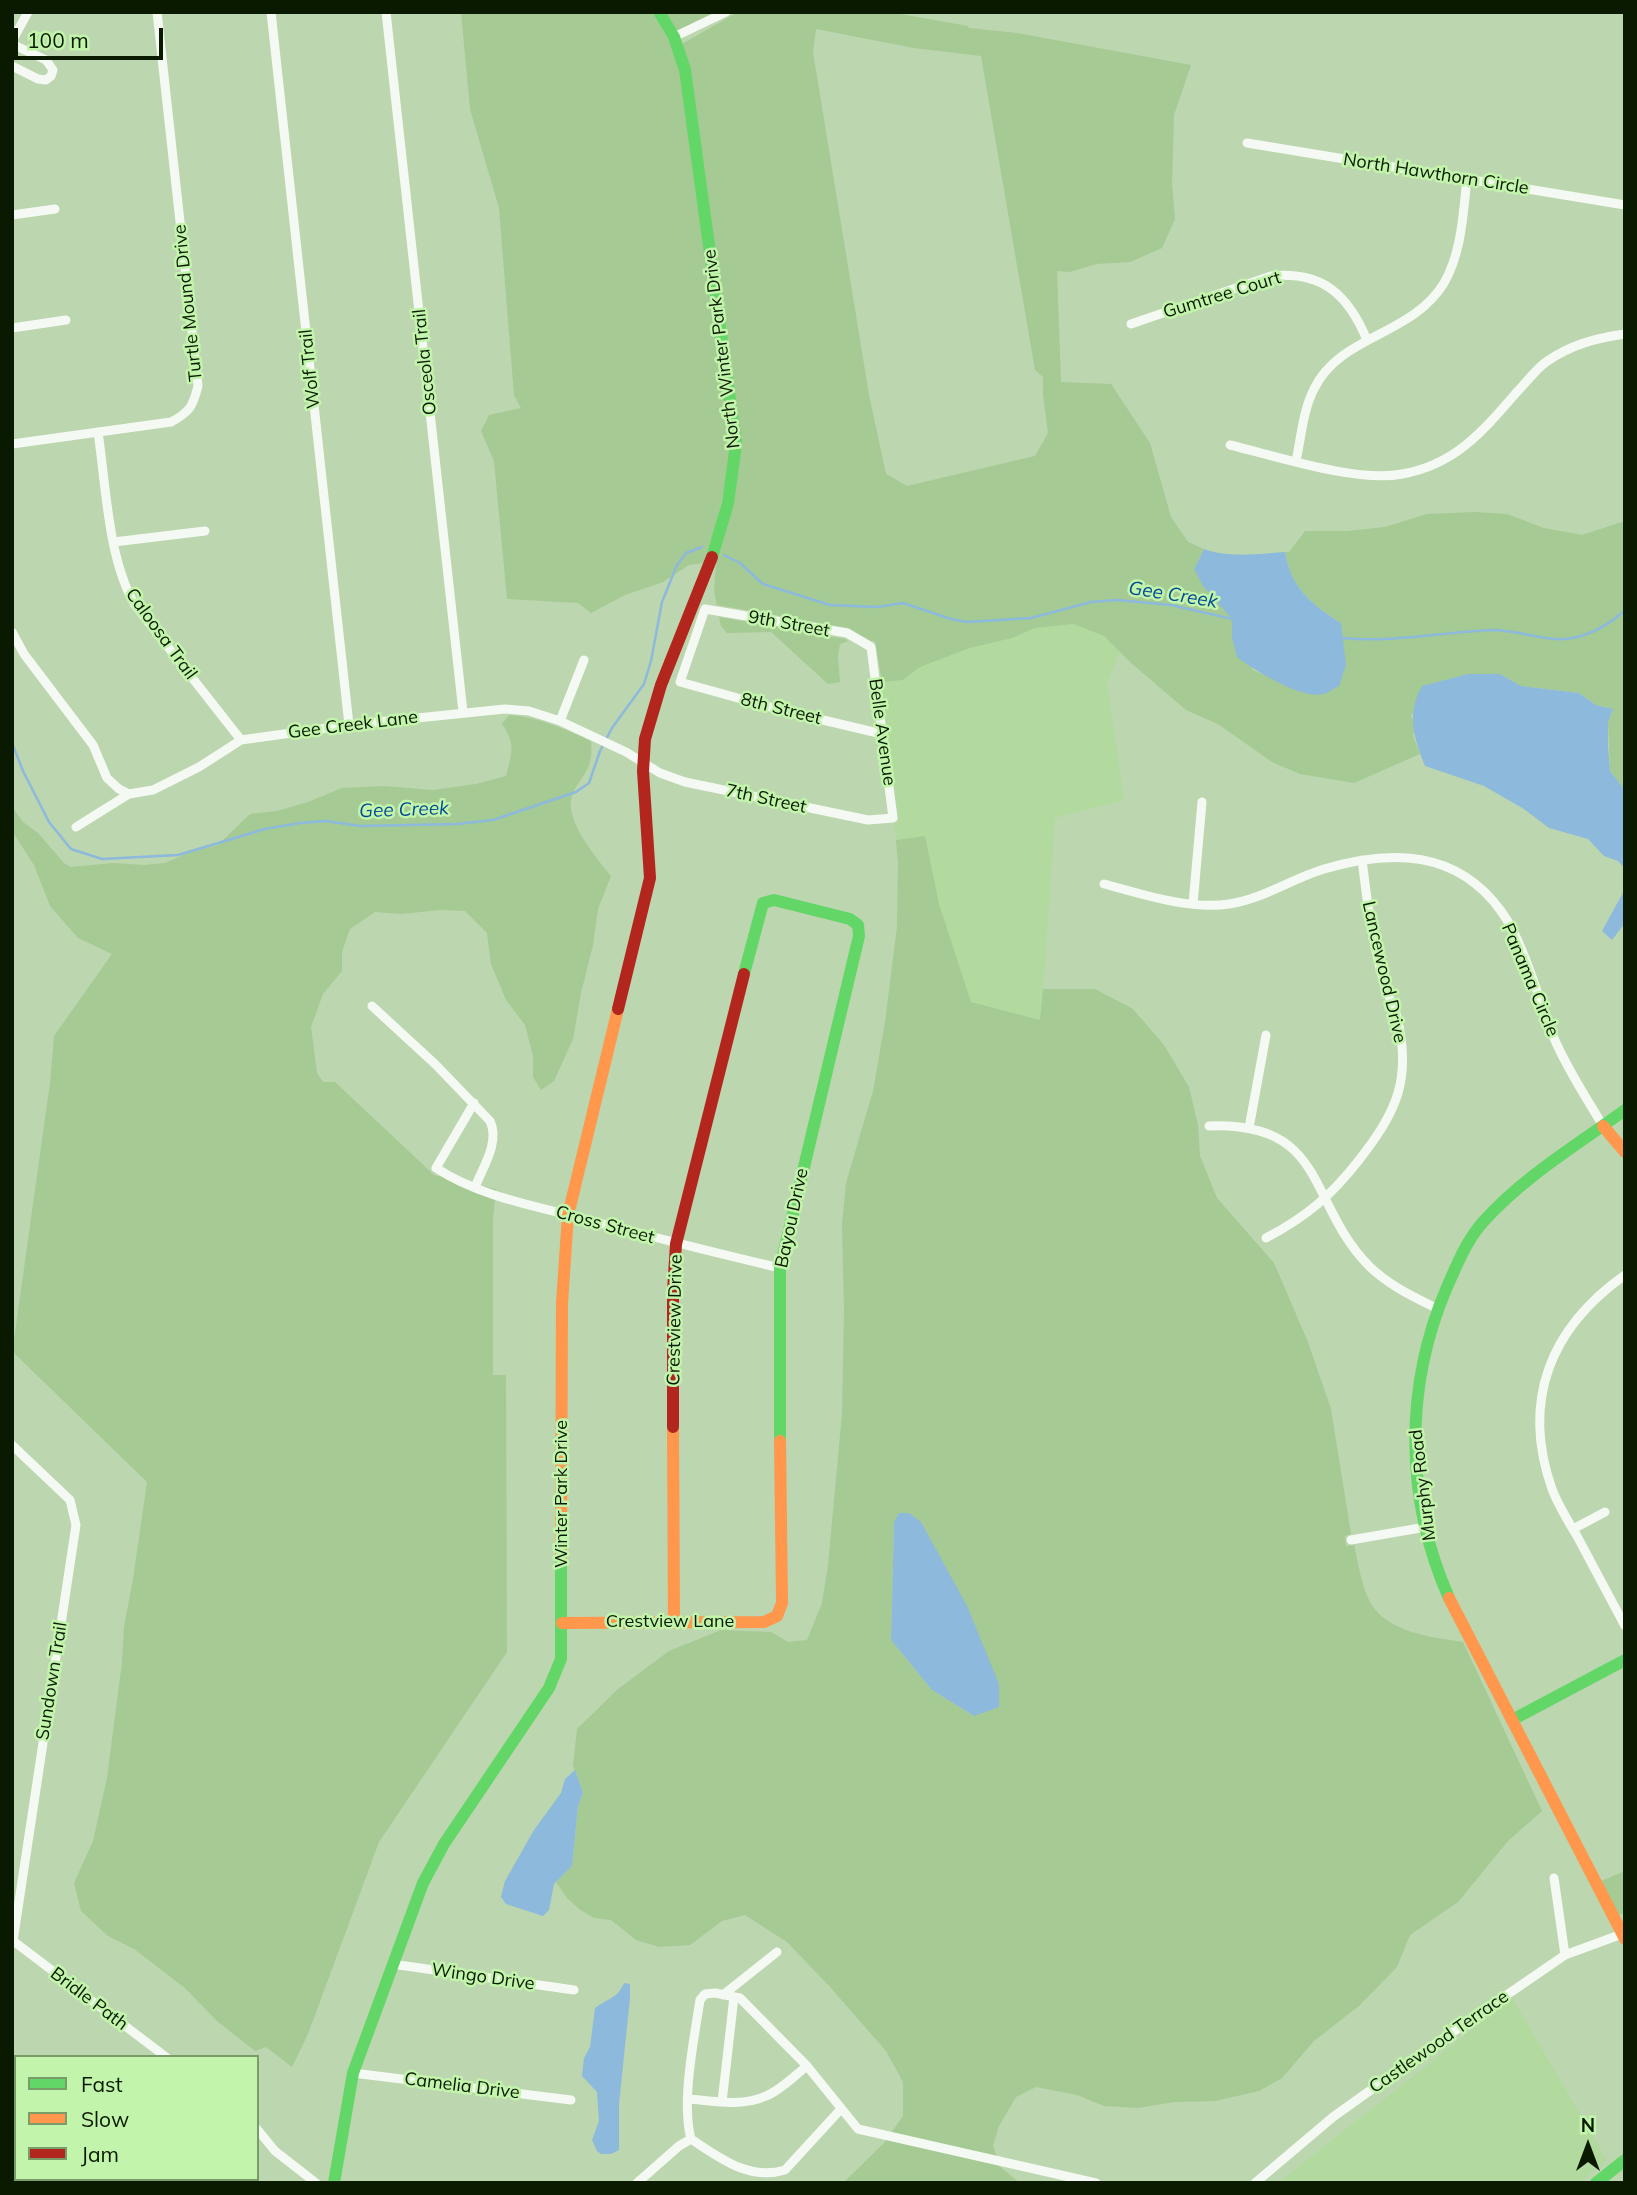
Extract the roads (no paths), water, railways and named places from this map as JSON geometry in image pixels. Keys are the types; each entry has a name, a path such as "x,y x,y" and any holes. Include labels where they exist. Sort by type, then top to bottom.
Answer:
{"street":[{"path":"12,66 38,79 46,80 53,70 46,60 12,43 27,12"},
{"name":"Turtle Mound Drive","path":"12,444 171,422 184,415 194,404 198,386 157,12"},
{"name":"Wolf Trail","path":"271,12 349,725"},
{"name":"Osceola Trail","path":"386,12 463,712"},
{"name":"North Winter Park Drive","path":"642,762 644,743 655,705 723,524 732,489 736,443 685,70 674,37 659,12"},
{"path":"674,37 726,12"},
{"name":"North Hawthorn Circle","path":"1247,143 1625,205"},
{"path":"1296,461 1314,387 1332,364 1367,340 1413,316 1444,283 1460,236 1467,179"},
{"path":"12,215 55,209"},
{"name":"Gumtree Court","path":"1131,324 1271,276 1288,274 1309,277 1332,291 1350,307 1367,340"},
{"path":"12,328 66,320"},
{"path":"1230,445 1358,474 1401,475 1454,456 1485,428 1551,359 1588,341 1625,334"},
{"name":"Caloosa Trail","path":"98,432 119,571 125,588 135,605 241,740"},
{"path":"114,542 205,531"},
{"name":"9th Street","path":"680,682 705,609 846,633 870,647"},
{"path":"12,632 24,654 93,745 107,778 118,789 129,794"},
{"name":"Belle Avenue","path":"870,647 893,818"},
{"path":"560,721 584,660"},
{"name":"8th Street","path":"680,682 882,734"},
{"name":"Gee Creek Lane","path":"76,827 129,794 153,790 199,767 241,740 349,725 463,712 505,709 529,711 599,738 642,762"},
{"name":"7th Street","path":"642,762 660,773 685,782 868,820 893,818"},
{"name":"Winter Park Drive","path":"334,2183 353,2073 423,1883 435,1859 550,1688 561,1658 562,1303 568,1215 650,878 650,840 642,762"},
{"path":"1193,904 1202,802"},
{"name":"Panama Circle","path":"1104,884 1193,904 1228,904 1264,894 1322,869 1362,860 1393,858 1432,861 1457,871 1488,895 1513,930 1556,1042 1603,1126"},
{"name":"Lancewood Drive","path":"1266,1238 1294,1223 1325,1200 1374,1140 1391,1112 1400,1089 1403,1070 1401,1042 1396,1014 1386,990 1376,950 1362,860"},
{"name":"Bayou Drive","path":"763,903 774,900 850,919 858,925 859,936 780,1268 782,1603 777,1616"},
{"name":"Crestview Drive","path":"674,1622 673,1292 676,1244 763,903"},
{"path":"372,1006 436,1064 494,1128 494,1141 475,1187"},
{"path":"1249,1128 1266,1035"},
{"name":"Cross Street","path":"474,1103 436,1168 454,1180 568,1215 780,1268"},
{"name":"Murphy Road","path":"1624,1937 1513,1720 1457,1618 1438,1574 1426,1527 1419,1476 1416,1400 1420,1370 1438,1309 1458,1262 1481,1224 1543,1168 1625,1110"},
{"path":"1209,1126 1249,1128 1292,1147 1310,1167 1325,1200 1369,1266 1397,1289 1438,1309"},
{"path":"1603,1126 1625,1152"},
{"path":"1625,1275 1594,1300 1564,1334 1549,1363 1538,1412 1540,1441 1553,1491 1625,1626"},
{"name":"Sundown Trail","path":"12,1445 70,1500 76,1525 13,1940"},
{"path":"1573,1529 1605,1513"},
{"path":"1350,1540 1426,1527"},
{"name":"Crestview Lane","path":"562,1623 764,1622 777,1616"},
{"path":"1513,1720 1625,1660"},
{"path":"1554,1878 1565,1955"},
{"name":"Castlewood Terrace","path":"1255,2183 1344,2109 1565,1955 1624,1937"},
{"name":"Bridle Path","path":"13,1940 163,2055"},
{"path":"723,1995 777,1952"},
{"name":"Wingo Drive","path":"392,1964 574,1990"},
{"path":"841,2109 785,2170 773,2174 749,2172 726,2162 691,2139 688,2125 691,2064 700,2000 705,1994 740,1998 807,2066 858,2129 1096,2183"},
{"path":"722,2102 734,1997"},
{"path":"689,2099 754,2101 768,2096 807,2066"},
{"name":"Camelia Drive","path":"353,2073 571,2100"},
{"path":"259,2131 275,2151 316,2183"},
{"path":"636,2183 691,2139"},
{"path":"1597,2183 1625,2160"}],"water":[{"path":"1204,549 1234,554 1285,552 1292,576 1304,594 1341,623 1346,665 1339,686 1324,694 1304,693 1266,676 1237,657 1232,638 1232,619 1203,586 1194,569"},
{"path":"1468,674 1500,674 1521,686 1579,693 1596,705 1613,709 1608,722 1608,746 1610,771 1625,790 1625,869 1618,861 1604,856 1588,839 1549,828 1524,809 1484,786 1425,766 1413,726 1417,696 1422,686"},
{"path":"1625,889 1625,923 1612,940 1602,931"},
{"path":"899,1513 909,1513 921,1522 967,1606 999,1684 999,1707 974,1716 932,1690 891,1640 894,1522"},
{"path":"575,1770 583,1793 578,1806 572,1866 554,1884 549,1910 543,1916 506,1904 501,1897 505,1881 534,1830 561,1793 565,1779"},
{"path":"624,1983 630,1984 630,1998 619,2104 619,2150 611,2154 601,2154 592,2140 599,2121 597,2092 582,2076 584,2058 590,2047 595,2008 615,1995"}],"waterway":[{"name":"Gee Creek","path":"12,743 49,822 71,849 102,859 178,855 265,829 300,823 326,821 360,826 457,824 493,820 576,792 589,783 600,751 612,728 644,684 662,602 677,565 686,553 702,547"},
{"name":"Gee Creek","path":"724,555 740,563 763,584 830,605 877,607 903,603 967,622 1031,618 1091,602 1117,600 1171,605 1232,619"},
{"name":"Gee Creek","path":"1342,638 1399,638 1493,630 1563,639 1594,631 1625,610"}]}
